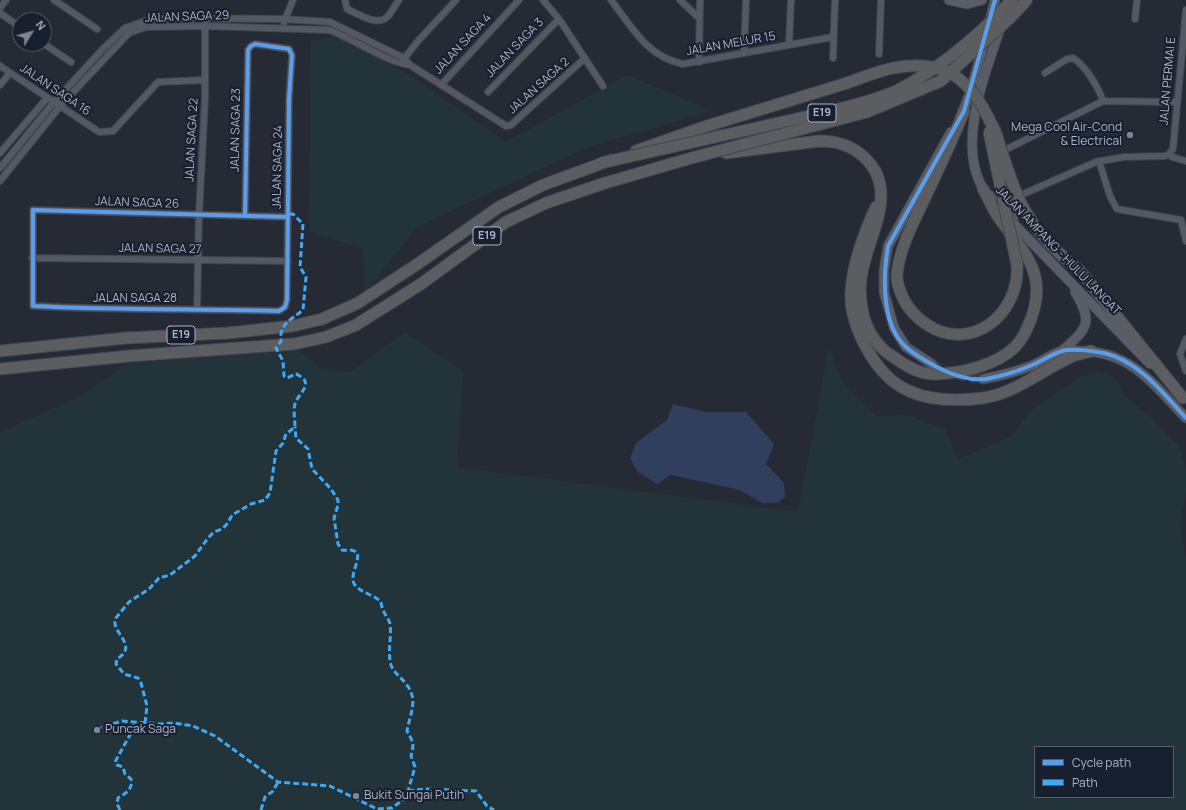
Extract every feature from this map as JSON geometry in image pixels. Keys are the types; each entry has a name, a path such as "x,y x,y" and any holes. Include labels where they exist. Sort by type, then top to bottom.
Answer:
{"highway":[{"name":"E19","path":"0,351 126,338 228,333 293,326 322,319 358,303 419,263 499,206 542,185 601,164 831,111 864,102 897,90 939,66 1012,0"},
{"name":"E19","path":"0,369 129,356 294,344 326,337 356,325 421,284 512,218 561,198 695,157 867,112 941,81 1010,18 1027,0"},
{"path":"601,164 714,124 892,68 923,65 940,68 956,76 968,85 975,94 994,129 1013,185 1031,222 1057,251 1081,272 1184,400"},
{"path":"964,111 954,139 905,244 897,276 900,292 907,307 916,317 928,325 950,335 962,334 987,326 1006,310 1014,295 1018,280 1017,266 989,133 988,118"},
{"path":"695,157 826,141 846,145 865,158 875,170 881,196 877,226 861,278 861,307 868,330 883,350 906,366 928,374 948,373 994,361 1014,347 1026,332 1036,306 1036,280 1028,258 1016,239 999,218 983,189"},
{"path":"881,196 868,222 856,261 851,292 854,319 866,348 878,366 908,391 932,398 983,398 1002,394 1072,356 1091,351"}],"street":[{"path":"0,8 6,0"},
{"path":"54,0 97,29"},
{"path":"284,28 283,19 292,0"},
{"path":"345,0 346,9 374,21 381,21 386,18 399,0"},
{"path":"400,64 456,0"},
{"name":"JALAN SAGA 4","path":"440,85 519,0"},
{"path":"543,0 559,20 603,86"},
{"name":"JALAN MELUR 15","path":"611,0 647,47 677,62 699,62 833,37"},
{"path":"680,0 700,18"},
{"path":"699,62 700,0"},
{"path":"744,53 746,0"},
{"path":"789,44 792,0"},
{"path":"833,58 835,0"},
{"path":"879,54 881,0"},
{"path":"949,0 967,4 982,0"},
{"path":"932,364 906,347 894,328 884,292 884,270 888,246 964,111 995,0"},
{"name":"JALAN AMPANG - HULU LANGAT","path":"1012,0 974,112 972,136 974,163 983,189 1015,226 1184,400"},
{"path":"1135,19 1137,0"},
{"name":"JALAN PERMAI E","path":"1169,154 1173,149 1186,10"},
{"path":"0,13 12,21"},
{"name":"JALAN SAGA 29","path":"0,168 54,102 125,28 152,20 174,18 205,23 329,30 345,36 400,64 410,65"},
{"name":"JALAN SAGA 29","path":"0,181 60,105 129,33 146,27 283,19 330,22 404,58 410,65 440,85 506,126"},
{"name":"JALAN SAGA 3","path":"488,92 559,20"},
{"name":"JALAN SAGA 22","path":"197,309 199,215 205,80 205,23"},
{"name":"JALAN SAGA 23","path":"245,216 248,50 255,44 288,49 291,51"},
{"path":"52,50 70,62"},
{"name":"JALAN SAGA 24","path":"285,307 287,300 288,261 291,51"},
{"name":"JALAN SAGA 2","path":"506,126 511,126 585,58"},
{"path":"1045,73 1067,59 1073,58 1079,62 1096,83 1104,101"},
{"name":"JALAN SAGA 16","path":"0,66 98,132 113,131 158,82 205,80"},
{"path":"0,85 10,73"},
{"path":"0,153 47,98"},
{"path":"1007,149 1104,101 1177,102"},
{"path":"983,189 996,198 1008,199 1099,161 1124,157 1165,156 1169,154 1172,157 1186,161"},
{"path":"1099,161 1110,196 1116,209 1183,221 1186,240"},
{"path":"1015,226 1014,204 1020,195"},
{"name":"JALAN SAGA 26","path":"32,258 33,210 288,217"},
{"name":"JALAN SAGA 27","path":"32,258 288,261"},
{"name":"JALAN SAGA 28","path":"32,258 33,306 115,310 197,309 279,311 285,307"},
{"path":"984,379 1001,376 1031,366 1063,350 1082,334 1086,321 1084,306 1067,279"},
{"path":"1186,339 1180,354 1186,371"},
{"path":"1063,350 1091,351 1124,360 1145,375 1186,418"}],"shaded area":[{"path":"336,36 405,72 506,142 627,75 713,111 588,147 417,227 365,293 363,249 309,232 311,41"},
{"path":"405,332 463,371 457,467 798,512 829,347 842,382 876,416 907,415 945,429 959,459 1012,436 1029,412 1079,377 1097,372 1109,375 1119,382 1122,394 1152,418 1179,446 1186,468 1186,494 1180,524 1186,558 1186,810 0,810 0,432 81,396 128,363 298,350 321,368 350,372"}],"water":[{"path":"673,404 705,412 746,412 774,444 766,464 784,483 785,497 778,503 762,503 740,490 671,475 657,484 638,472 630,459 636,443 667,420"}],"tunnel":[{"path":"932,364 944,371 957,375 983,379"}],"marked path":[{"path":"145,723 147,706 141,683 138,678 124,674 116,664 117,659 126,649 123,639 117,630 115,619 129,602 149,589 159,578 170,575 195,556 208,538 214,532 222,529 228,523 232,515 251,504 265,500 270,493 276,451 283,443 286,434 295,427 295,404 296,400 304,389 305,381 302,377 296,374 287,378 284,376 283,361 276,348 281,341 284,326 303,310 306,277 300,267 303,224 293,214 288,214"},
{"path":"96,729 122,721 160,724 174,723 193,726 215,736 278,782 330,786 377,809 392,808 403,800 408,791 415,767 411,756 413,744 407,731 413,701 412,695 406,684 391,665 389,655 390,624 381,602 358,588 353,581 358,557 357,553 352,550 342,550 338,544 334,518 338,500 331,489 312,469 308,449 296,438 295,427"},
{"path":"120,810 117,804 118,798 130,789 131,779 125,774 123,767 117,765 115,762 131,733 135,722"},
{"path":"261,810 265,797 273,791 278,782"},
{"path":"408,791 424,789 476,791 487,806 494,810"}],"cycle path":[{"path":"995,0 964,111 888,246 885,285 888,313 892,326 898,338 916,355 948,373 973,379 986,379 1015,372 1058,352 1066,350 1083,350 1104,353 1117,357 1139,370 1150,379 1186,418"},
{"path":"245,216 248,50 255,44 289,49 292,55 289,99 287,300 285,307 279,311 33,306 33,210 288,217"}],"place":[{"name":"Mega Cool Air-Cond & Electrical","path":"1130,135"},
{"name":"Puncak Saga","path":"97,730"},
{"name":"Bukit Sungai Putih","path":"356,796"}]}
